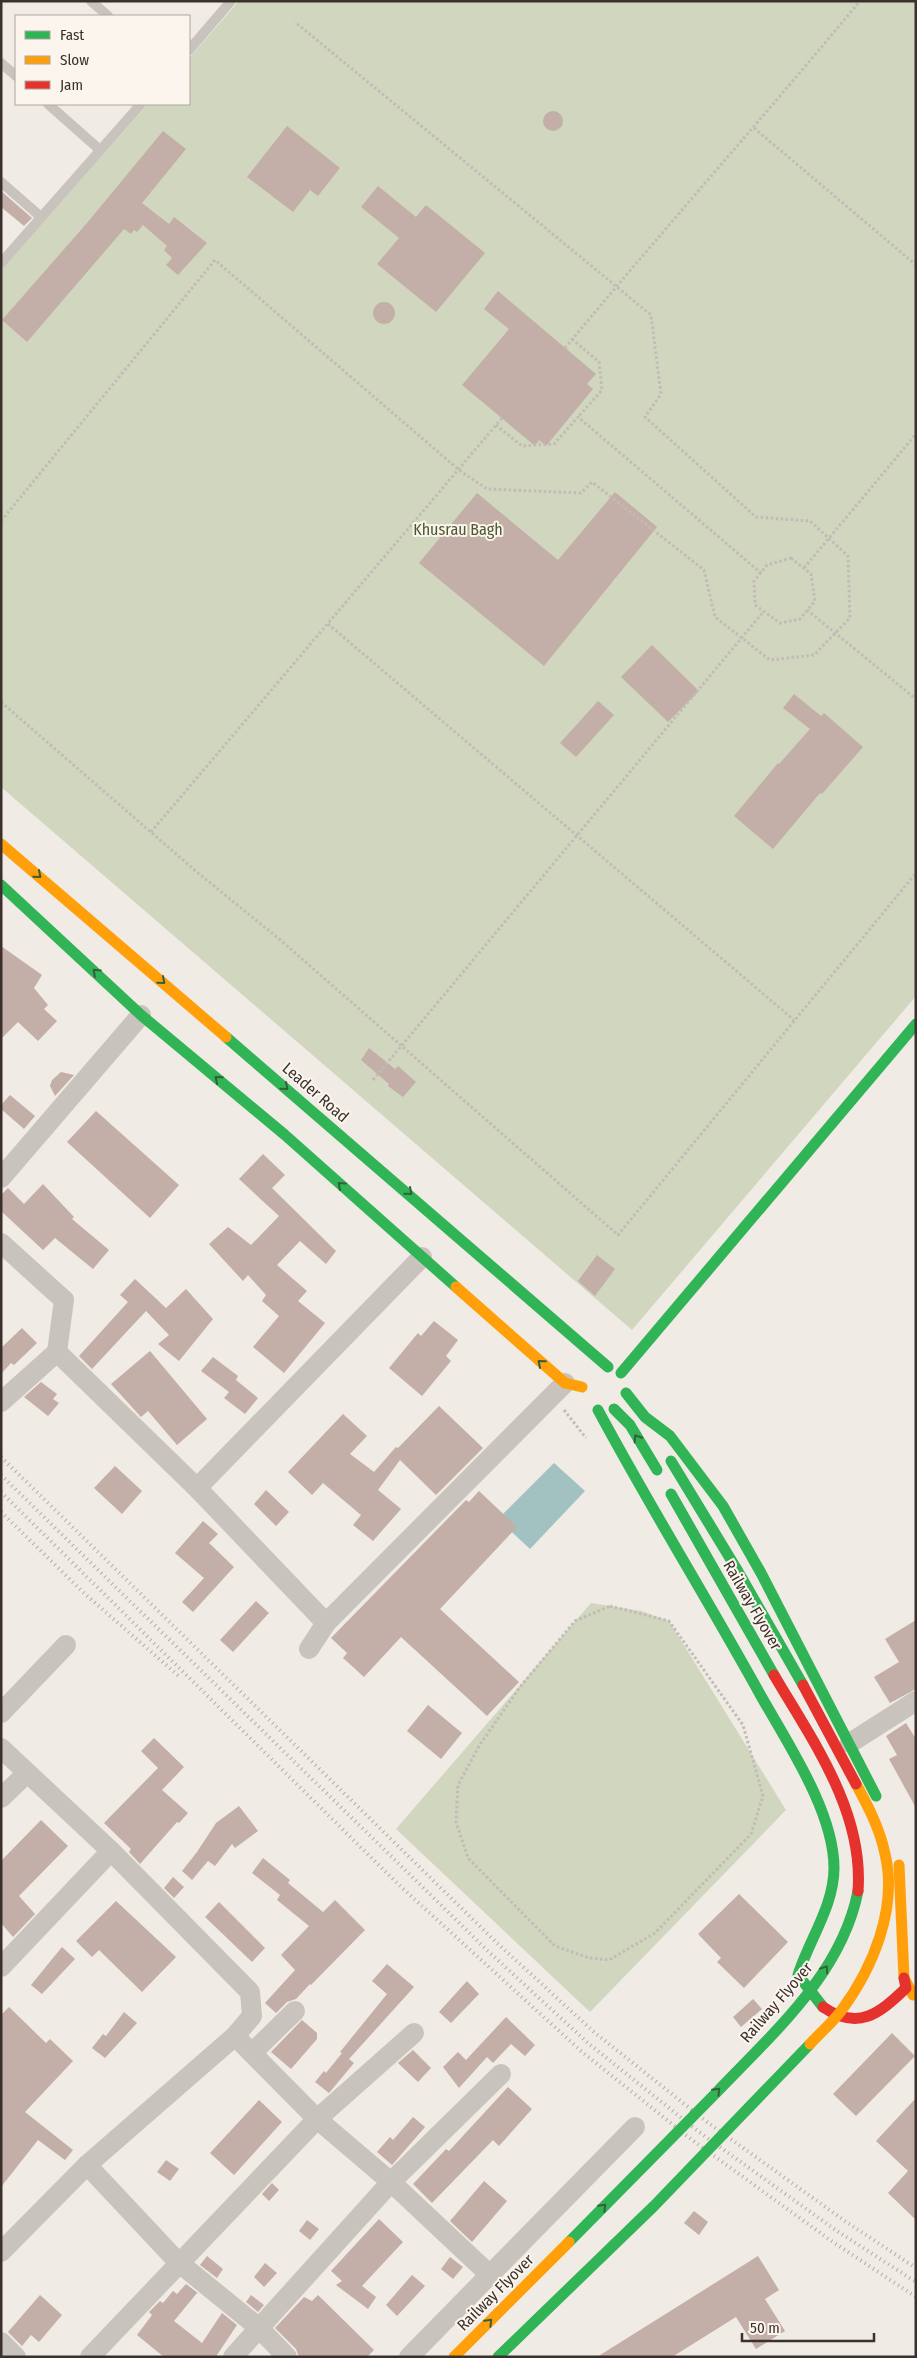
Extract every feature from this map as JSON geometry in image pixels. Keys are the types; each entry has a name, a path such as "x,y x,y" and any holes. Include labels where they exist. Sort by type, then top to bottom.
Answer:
{"main road":[{"name":"Leader Road","path":"1,844 436,1216 608,1367"},
{"path":"1,884 141,1014 285,1135 422,1257 574,1385 586,1402 598,1410 647,1499 764,1700 824,1815 831,1840 834,1869 831,1894 817,1930 801,1959 798,1975 809,1994 825,2011 848,2021 866,2017 893,2002 906,1988 904,1978 908,1888 886,1818 850,1743 761,1573 723,1506 670,1436 645,1417 626,1393"},
{"path":"620,1373 916,1024"},
{"path":"574,1385 591,1371 608,1367 620,1373 625,1379 626,1393 620,1406 614,1409 598,1410"},
{"name":"Railway Flyover","path":"454,2357 713,2096 799,2004 843,1939 855,1906 859,1881 857,1849 847,1812 832,1776 662,1478 630,1425 614,1409"},
{"name":"Railway Flyover","path":"498,2357 654,2206 840,2012 857,1989 873,1955 888,1898 888,1870 881,1835 789,1657 732,1557 666,1454 645,1417"},
{"path":"904,1978 916,2000"}],"street":[{"path":"1,1178 141,1014"},
{"path":"1,1243 64,1300 57,1352 1,1402"},
{"path":"197,1488 422,1257"},
{"path":"57,1352 197,1488 326,1623"},
{"path":"309,1649 326,1623 453,1494 574,1385"},
{"path":"1,1713 66,1645"},
{"path":"850,1743 916,1701"},
{"path":"1,1748 111,1852 250,1992 252,2016 235,2036 87,2165 1,2252"},
{"path":"1,1798 27,1772"},
{"path":"1,1967 111,1852"},
{"path":"252,2053 295,2011"},
{"path":"90,2357 178,2262 317,2119 414,2033"},
{"path":"235,2036 317,2119 391,2182 490,2275"},
{"path":"233,2357 258,2327 391,2182 501,2074"},
{"path":"409,2357 635,2127"},
{"path":"87,2165 178,2262 258,2327 288,2357"},
{"path":"1,2342 16,2357"}],"lane":[{"path":"91,1 107,15"},
{"path":"190,49 232,1"},
{"path":"1,63 15,75"},
{"path":"49,105 100,150"},
{"path":"1,263 140,105"},
{"path":"1,182 41,217"}],"path":[{"path":"565,348 616,285 754,128 860,1"},
{"path":"1,521 215,260 459,470 487,489 580,494 592,482 704,570 716,617 770,660 814,655 850,618 848,556 810,521 756,517 645,417 662,394 651,315 295,22"},
{"path":"754,128 916,265"},
{"path":"496,425 522,446 554,444 602,390 599,362 572,339"},
{"path":"578,416 761,573"},
{"path":"151,832 502,418"},
{"path":"804,568 916,434"},
{"path":"791,558 811,574 815,601 800,619 780,623 755,605 754,581 761,573 767,565 791,558"},
{"path":"807,610 916,699"},
{"path":"373,1080 764,611"},
{"path":"328,624 794,1020"},
{"path":"1,702 618,1234 916,873"},
{"path":"610,1606 669,1620 743,1725 762,1796 751,1834 655,1933 609,1960 589,1958 555,1946 468,1858 456,1822 458,1785 479,1746 520,1687 575,1621 610,1606"}],"green space":[{"name":"Khusrau Bagh","path":"239,1 916,1 916,996 632,1330 1,787 1,270 147,105 190,105 190,57"},
{"path":"591,1603 641,1611 669,1621 786,1810 590,2012 396,1829"}],"water":[{"path":"554,1463 585,1491 530,1549 498,1519"}],"building":[{"path":"553,111 560,114 563,121 560,128 553,131 546,128 543,121 546,114"},
{"path":"287,126 340,168 318,196 310,190 293,212 247,177"},
{"path":"163,131 186,149 142,203 169,224 174,217 207,243 178,275 166,265 172,258 164,250 167,246 143,225 137,232 134,230 131,234 124,229 27,342 2,320 87,223"},
{"path":"378,186 416,217 426,205 485,253 436,312 377,264 399,238 361,207"},
{"path":"1,191 32,218 24,226 1,207"},
{"path":"498,291 596,374 587,384 593,389 546,446 539,440 535,446 462,385 509,329 484,309"},
{"path":"384,302 392,305 395,313 392,321 384,324 376,321 373,313 376,305"},
{"path":"615,492 657,527 544,666 419,563 477,493 558,560"},
{"path":"652,645 699,691 668,722 621,677"},
{"path":"794,694 821,716 824,713 863,747 822,794 820,793 773,849 734,816 778,763 810,729 783,708"},
{"path":"598,701 614,715 576,757 560,743"},
{"path":"1,946 42,975 34,988 48,1005 44,1009 57,1021 38,1041 18,1022 1,1039"},
{"path":"369,1048 395,1069 398,1066 416,1082 403,1097 388,1086 389,1084 361,1060"},
{"path":"61,1072 74,1075 55,1096 50,1086 52,1080"},
{"path":"10,1095 35,1116 24,1129 1,1109 1,1105"},
{"path":"96,1111 179,1185 150,1218 67,1142"},
{"path":"263,1154 285,1175 272,1188 336,1251 326,1264 300,1241 277,1265 307,1291 298,1301 325,1323 284,1373 253,1347 279,1316 262,1301 266,1295 248,1275 243,1281 209,1244 228,1227 251,1245 279,1216 239,1179"},
{"path":"43,1184 74,1217 72,1219 109,1250 93,1269 55,1238 43,1250 1,1211 1,1195 8,1188 24,1204"},
{"path":"597,1255 615,1269 595,1296 578,1281"},
{"path":"135,1279 166,1308 186,1289 213,1319 179,1361 158,1344 169,1335 146,1311 92,1369 79,1356 128,1302 120,1295"},
{"path":"434,1321 458,1340 446,1356 451,1361 422,1396 389,1368 418,1333 421,1336"},
{"path":"22,1328 37,1343 14,1365 11,1363 1,1374 1,1348"},
{"path":"150,1351 207,1419 177,1445 148,1411 141,1417 111,1384"},
{"path":"213,1357 238,1376 236,1380 258,1398 245,1414 224,1398 229,1392 201,1371"},
{"path":"41,1382 57,1394 53,1399 59,1403 48,1416 24,1397"},
{"path":"439,1406 483,1448 436,1495 400,1460 378,1490 401,1509 373,1541 353,1525 361,1515 323,1483 312,1495 288,1472 343,1414 367,1436 350,1454 374,1472 396,1447 398,1448"},
{"path":"115,1466 142,1491 122,1514 94,1488"},
{"path":"266,1490 289,1512 276,1526 254,1504"},
{"path":"479,1491 517,1527 440,1609 519,1682 487,1716 401,1637 364,1677 343,1658 347,1653 331,1638 466,1500 469,1502"},
{"path":"203,1521 218,1534 209,1543 234,1567 193,1612 182,1602 204,1578 175,1553"},
{"path":"256,1601 269,1613 233,1652 220,1640"},
{"path":"916,1620 916,1689 890,1703 874,1677 899,1662 885,1639"},
{"path":"428,1705 462,1733 441,1759 407,1731"},
{"path":"906,1723 916,1739 916,1808 889,1759 897,1755 886,1736"},
{"path":"154,1738 184,1767 162,1790 188,1813 179,1823 177,1822 140,1864 129,1852 131,1849 104,1823 158,1768 141,1751"},
{"path":"239,1806 258,1831 235,1848 232,1844 215,1866 208,1861 192,1880 182,1871 216,1823"},
{"path":"41,1820 68,1846 19,1896 35,1914 13,1937 1,1923 1,1861"},
{"path":"263,1858 290,1880 288,1883 323,1912 335,1900 365,1930 296,1999 287,2002 276,2013 265,2003 295,1970 281,1955 309,1926 277,1900 280,1895 252,1873"},
{"path":"173,1877 184,1887 174,1898 164,1888"},
{"path":"739,1894 788,1942 744,1988 717,1962 721,1958 698,1934"},
{"path":"116,1901 176,1957 142,1992 99,1950 92,1957 76,1941"},
{"path":"219,1902 265,1948 252,1962 205,1917"},
{"path":"62,1947 75,1959 42,1994 31,1985"},
{"path":"387,1964 414,1987 349,2059 354,2063 329,2093 315,2082 324,2071 326,2073 342,2053 340,2052 387,1994 372,1981"},
{"path":"467,1981 479,1994 451,2023 439,2012"},
{"path":"753,1999 762,2009 741,2027 733,2017"},
{"path":"9,2007 46,2043 50,2039 73,2061 25,2112 73,2150 65,2160 38,2140 1,2187 1,2015"},
{"path":"124,2012 137,2023 105,2058 92,2048 103,2034 106,2036"},
{"path":"506,2017 535,2045 525,2056 511,2044 493,2063 487,2057 459,2088 443,2067 458,2052 466,2060"},
{"path":"302,2020 317,2033 317,2039 291,2069 271,2052"},
{"path":"892,2033 915,2056 856,2116 833,2094"},
{"path":"413,2050 431,2068 418,2082 398,2063"},
{"path":"508,2087 532,2109 499,2146 493,2140 432,2203 413,2184 446,2149 449,2151"},
{"path":"916,2098 916,2220 888,2193 908,2171 876,2141"},
{"path":"259,2100 282,2122 234,2175 210,2153"},
{"path":"413,2117 425,2127 392,2165 377,2152 390,2137 393,2140"},
{"path":"166,2160 179,2169 170,2181 157,2172"},
{"path":"484,2181 507,2201 472,2242 450,2221"},
{"path":"272,2183 279,2190 269,2201 262,2194"},
{"path":"694,2211 708,2222 699,2235 684,2223"},
{"path":"379,2219 403,2242 362,2286 376,2297 368,2309 336,2285 342,2281 331,2271"},
{"path":"307,2220 319,2229 310,2240 299,2231"},
{"path":"207,2256 223,2269 217,2278 200,2265"},
{"path":"758,2256 779,2290 765,2299 785,2331 756,2349 736,2317 672,2357 597,2357"},
{"path":"450,2257 463,2267 453,2279 441,2269"},
{"path":"265,2263 277,2273 264,2287 254,2277"},
{"path":"412,2275 425,2286 397,2316 386,2305"},
{"path":"186,2284 199,2294 197,2293 174,2321 202,2343 222,2313 237,2325 217,2355 218,2357 164,2357 137,2335 152,2315 149,2312 160,2301 163,2303 173,2291 177,2294"},
{"path":"40,2295 62,2315 39,2342 31,2335 22,2346 8,2332"},
{"path":"251,2295 264,2305 258,2312 246,2302"},
{"path":"318,2295 374,2350 367,2357 299,2357 296,2349 275,2328 304,2297 312,2301"}],"railway":[{"path":"1,1457 497,1943 594,2032 707,2122 845,2221 916,2268"},
{"path":"1,1475 489,1952 588,2043 699,2132 837,2231 916,2282"},
{"path":"1,1492 399,1885 581,2051 692,2140 830,2240 916,2297"},
{"path":"1,1512 85,1594 181,1678"}],"traffic: fast":[{"path":"1,885 141,1015 285,1135 456,1287"},
{"path":"621,1373 916,1024"},
{"path":"226,1037 608,1367"},
{"path":"626,1393 645,1417 670,1436 723,1506 761,1573 876,1796"},
{"path":"614,1409 630,1425 657,1470"},
{"path":"598,1410 796,1757 818,1802 832,1846 833,1882 826,1909 798,1975 823,2007"},
{"path":"671,1461 736,1568 803,1685"},
{"path":"671,1494 774,1675"},
{"path":"569,2242 760,2048 802,2001 821,1976 837,1949 850,1921 858,1891"},
{"path":"498,2357 654,2206 810,2044"}],"traffic: slow":[{"path":"1,844 226,1037"},
{"path":"456,1287 565,1383 582,1387"},
{"path":"810,2044 837,2015 853,1994 872,1957 880,1937 885,1916 888,1895 888,1874 885,1854 877,1827 856,1784"},
{"path":"899,1865 904,1978 913,1995"},
{"path":"454,2357 569,2242"}],"traffic: jam":[{"path":"774,1675 819,1751 844,1805 853,1833 858,1861 858,1891"},
{"path":"803,1685 856,1784"},
{"path":"823,2007 847,2018 868,2016 887,2005 906,1988 904,1978"}]}
